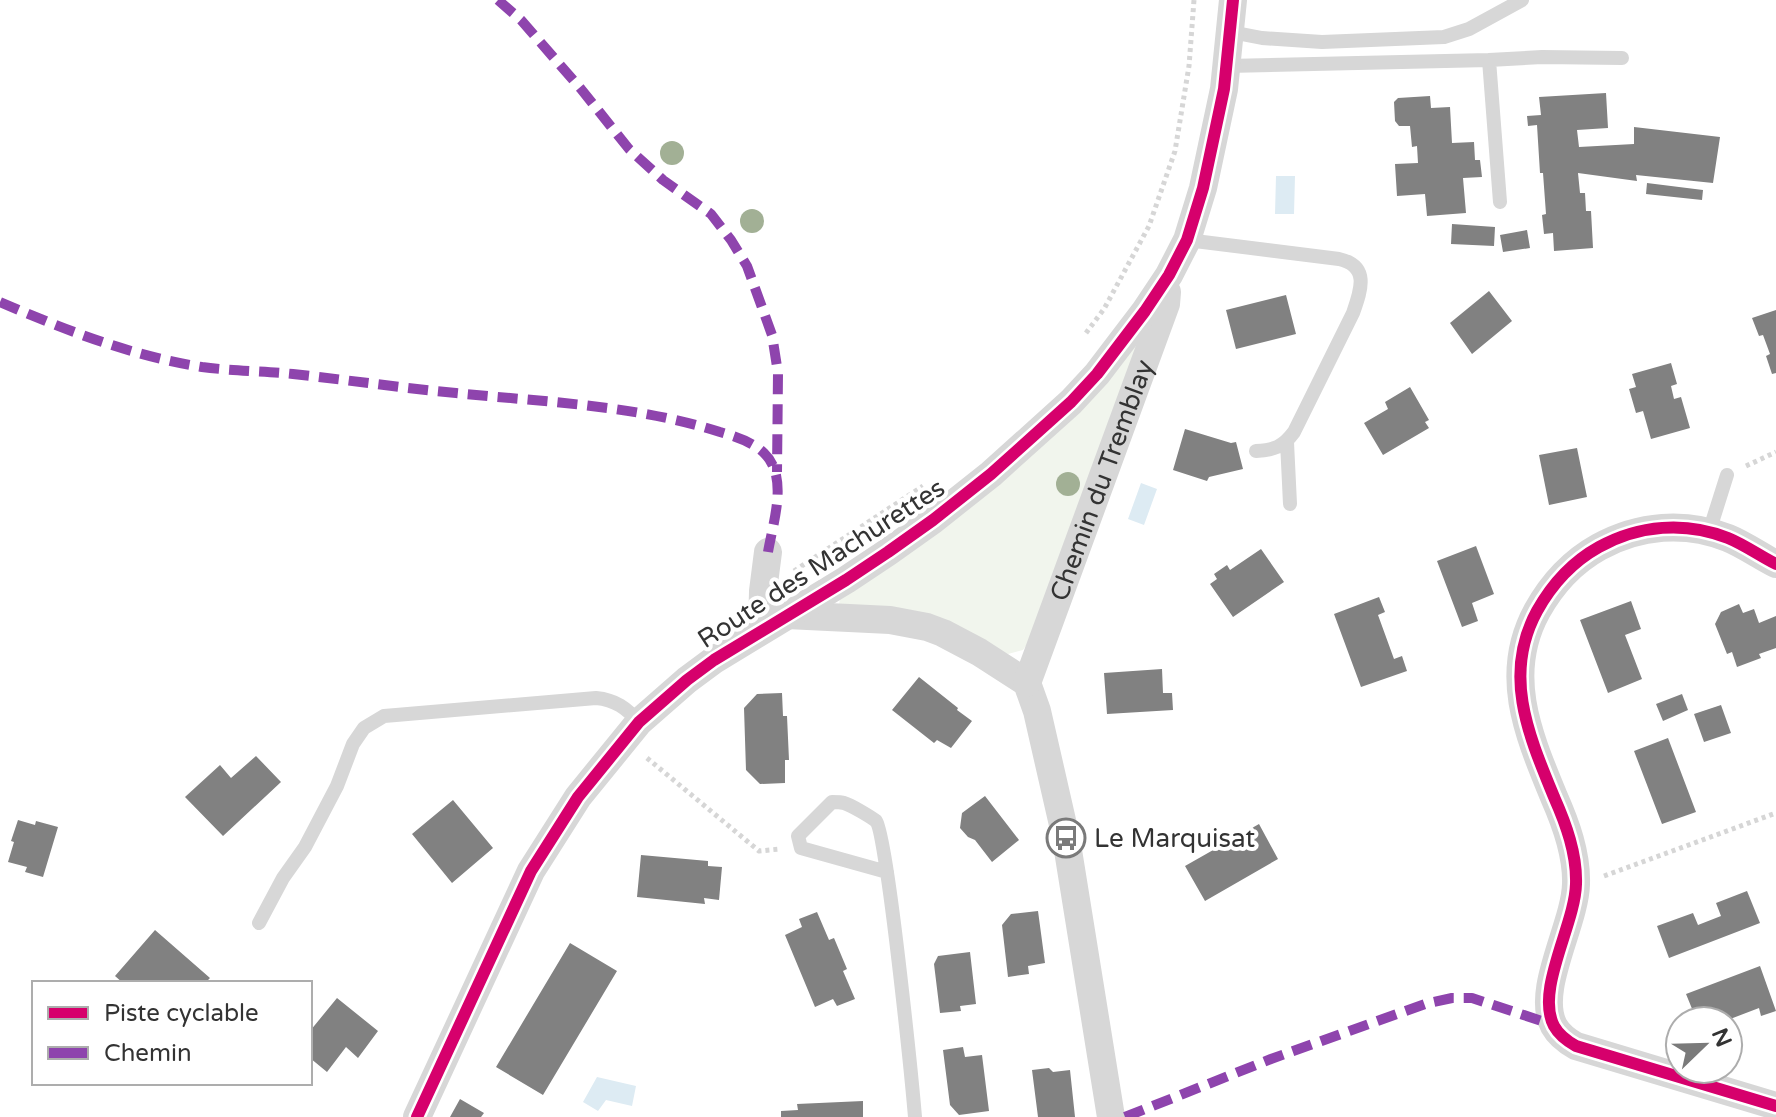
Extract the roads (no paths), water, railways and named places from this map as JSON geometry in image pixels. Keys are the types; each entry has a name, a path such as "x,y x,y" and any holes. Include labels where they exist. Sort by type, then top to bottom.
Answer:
{"street":[{"name":"Route des Machurettes","path":"417,1117 531,871 578,797 632,731 696,673 846,580 933,520 1048,424 1097,374 1145,311 1187,240 1203,188 1227,66 1233,0"},
{"name":"Chemin du Tremblay","path":"1027,683 1166,304 1169,275"},
{"path":"1776,564 1730,539 1709,532 1669,527 1622,536 1572,565 1543,600 1524,639 1520,673 1528,730 1564,821 1573,854 1576,886 1548,1000 1554,1025 1576,1046 1776,1106"},
{"path":"762,630 768,552"},
{"path":"787,615 890,620 927,627 979,652 1027,683 1037,711 1066,838 1111,1117"}],"lane":[{"path":"1231,32 1262,38 1322,42 1444,37 1469,29 1522,0"},
{"path":"1227,66 1542,57 1622,58"},
{"path":"1489,60 1500,202"},
{"path":"1187,240 1351,261 1361,278 1362,286 1353,313 1294,432 1278,448 1256,451"},
{"path":"1287,442 1290,504"},
{"path":"1709,532 1727,475"},
{"path":"259,923 283,878 305,847 337,786 353,744 373,721 384,716 596,698 617,702 628,710 632,731"},
{"path":"887,872 801,848 798,836 832,802 843,802 876,821 880,829 887,872 915,1117"}],"place":[{"name":"Le Marquisat","path":"1066,838"}]}
